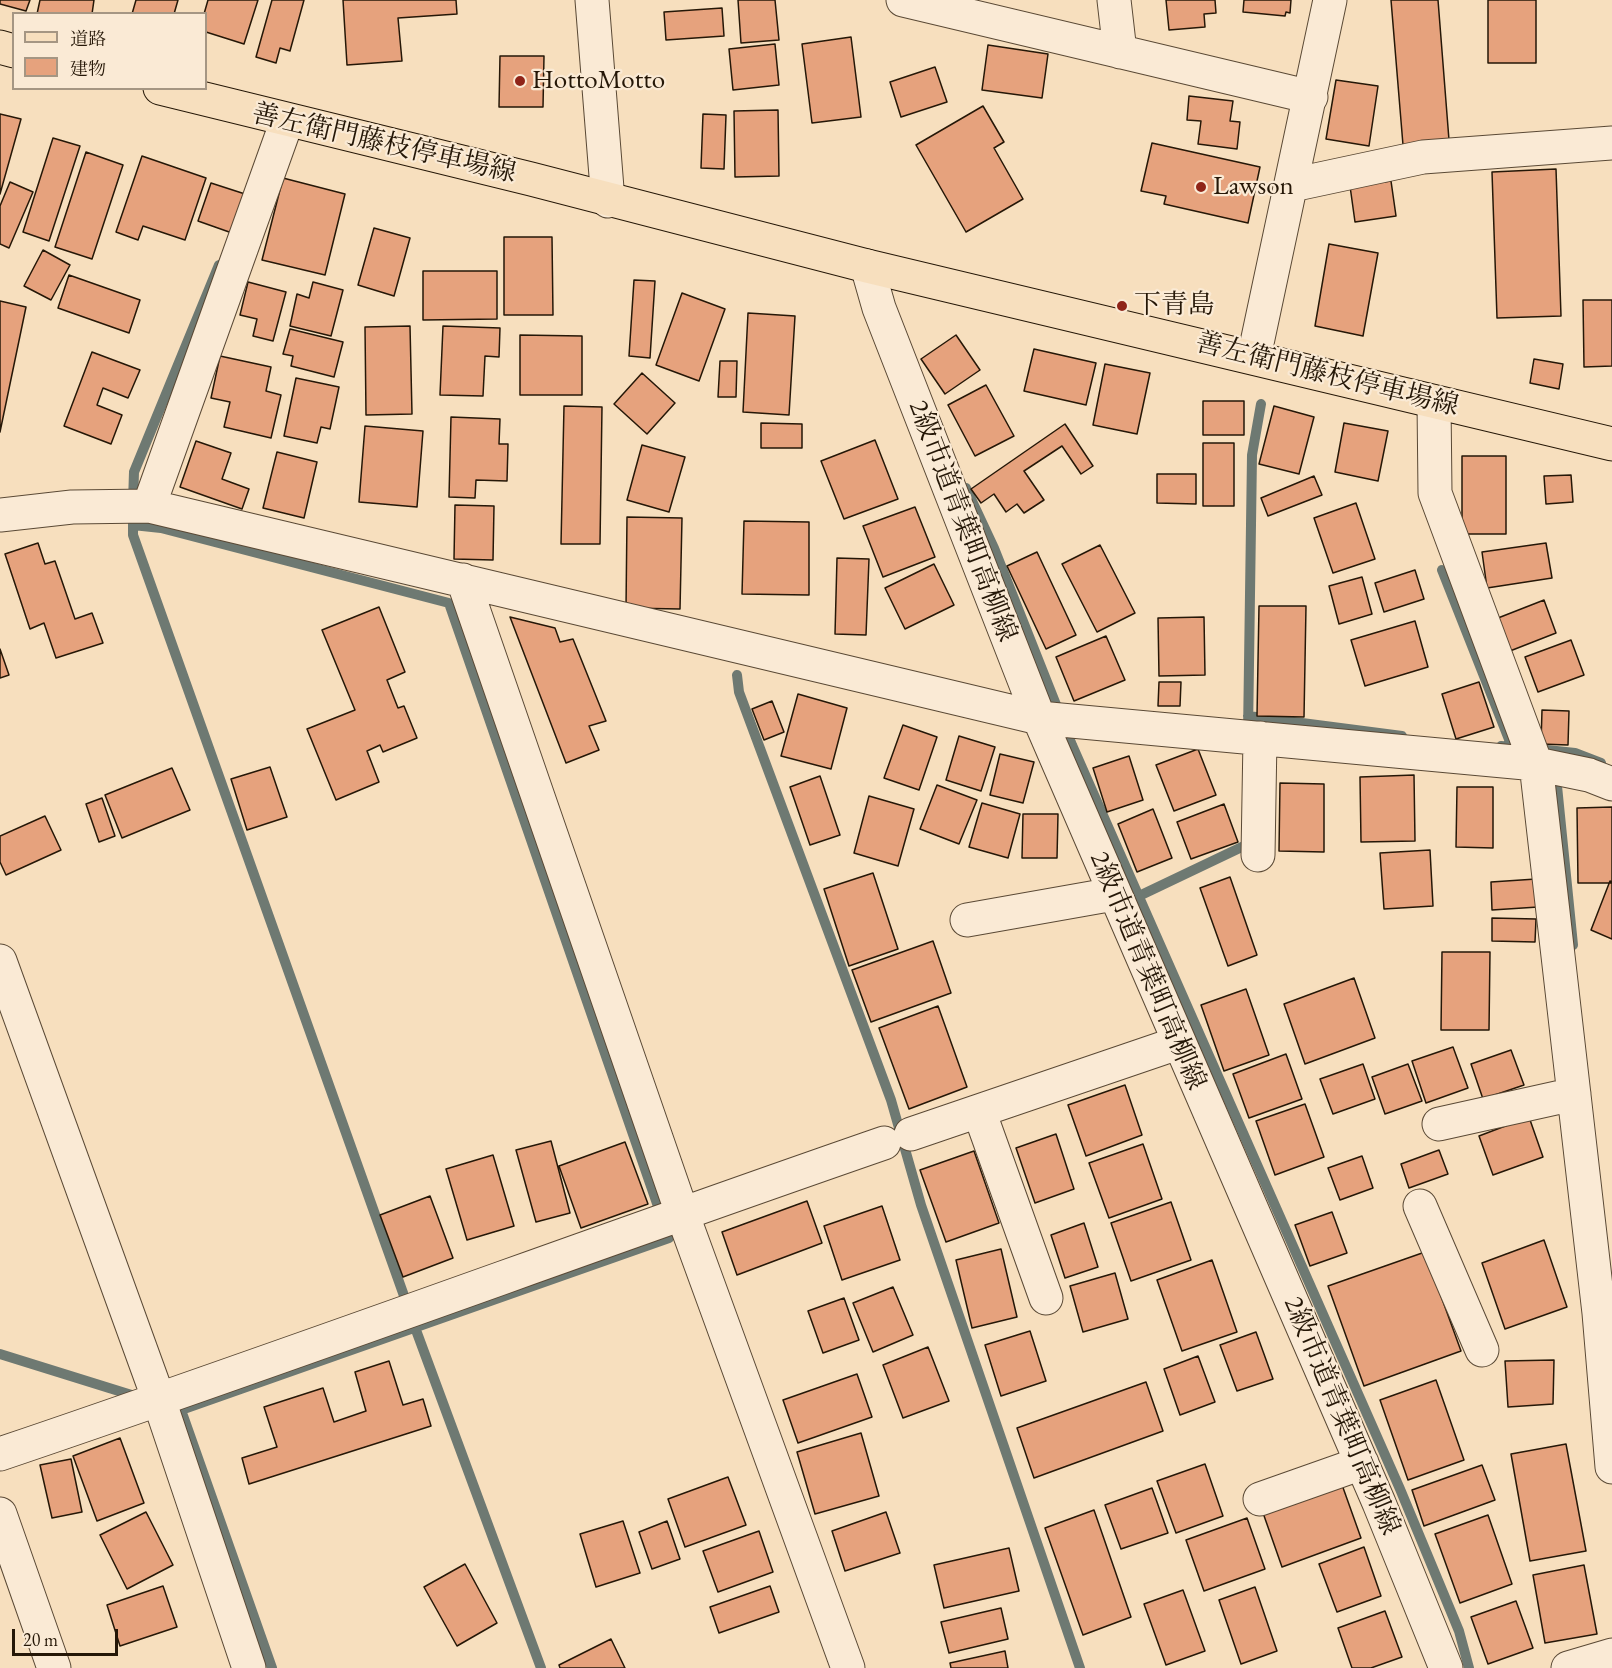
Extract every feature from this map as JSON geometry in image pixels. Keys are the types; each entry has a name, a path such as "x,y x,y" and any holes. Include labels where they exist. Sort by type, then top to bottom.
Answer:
{"main road":[{"name":"善左衛門藤枝停車場線","path":"168,90 531,179 608,201 867,266 1612,444"}],"street":[{"path":"592,0 608,201"},
{"path":"903,0 1311,97"},
{"path":"1114,0 1120,52"},
{"path":"1254,357 1330,0"},
{"path":"149,506 287,121"},
{"path":"1292,185 1423,157 1612,142"},
{"name":"2級市道青葉町高柳線","path":"867,266 879,309 1039,718 1178,1043 1362,1462 1446,1668"},
{"path":"1434,402 1435,493 1536,764 1599,1313 1612,1467"},
{"path":"0,514 72,507 149,506 1039,718 1536,764 1589,775 1612,784"},
{"path":"463,580 682,1213 848,1668"},
{"path":"1258,855 1260,738"},
{"path":"967,920 1114,894"},
{"path":"0,961 159,1401 249,1668"},
{"path":"0,1454 159,1401 682,1213 1178,1043"},
{"path":"1440,1124 1574,1094"},
{"path":"980,1111 1046,1298"},
{"path":"1420,1206 1482,1350"},
{"path":"1260,1499 1362,1462"},
{"path":"0,1514 54,1668"},
{"path":"1568,1668 1612,1655"}],"building":[{"path":"0,0 30,0 26,11 0,4"},
{"path":"40,0 94,0 92,12 37,12"},
{"path":"136,0 178,0 175,12 133,12"},
{"path":"208,0 258,0 244,44 207,32 207,12 205,12"},
{"path":"272,0 304,0 290,51 280,48 276,63 256,57"},
{"path":"343,0 456,0 457,14 398,18 402,61 347,65"},
{"path":"738,0 775,0 779,40 741,43"},
{"path":"1166,0 1215,0 1216,13 1204,14 1205,27 1169,30"},
{"path":"1244,0 1291,0 1290,13 1286,12 1285,16 1243,12"},
{"path":"1391,0 1438,0 1449,140 1403,145"},
{"path":"1488,0 1536,0 1536,63 1488,63"},
{"path":"722,8 724,36 666,40 664,12"},
{"path":"851,37 861,117 812,123 802,44"},
{"path":"775,44 779,85 733,90 729,49"},
{"path":"988,45 1048,54 1042,98 982,90"},
{"path":"500,56 544,56 543,107 499,107"},
{"path":"935,67 947,102 901,117 890,82"},
{"path":"1336,80 1378,86 1369,146 1326,139"},
{"path":"1189,96 1233,101 1230,121 1240,122 1237,149 1198,144 1201,121 1187,120"},
{"path":"983,106 1004,142 994,148 1023,199 966,232 916,145"},
{"path":"778,110 779,176 735,177 734,111"},
{"path":"0,114 21,119 0,194"},
{"path":"703,114 726,115 724,169 701,168"},
{"path":"53,138 80,146 49,241 23,232"},
{"path":"1152,143 1260,167 1248,223 1164,204 1166,196 1141,191"},
{"path":"86,152 123,165 92,259 55,247"},
{"path":"142,156 206,178 185,240 143,226 138,240 116,232"},
{"path":"1556,169 1561,316 1497,318 1492,172"},
{"path":"283,178 345,194 325,275 262,260"},
{"path":"1391,181 1396,216 1355,222 1350,186"},
{"path":"10,182 33,192 9,248 0,244 0,206"},
{"path":"211,183 245,194 232,233 198,221"},
{"path":"374,228 410,238 394,296 358,285"},
{"path":"504,237 552,237 553,315 504,315"},
{"path":"1329,244 1378,253 1363,336 1315,326"},
{"path":"43,250 70,265 51,300 24,286"},
{"path":"423,271 497,271 497,319 423,320"},
{"path":"69,275 140,300 129,333 58,308"},
{"path":"634,280 655,281 650,358 629,356"},
{"path":"248,282 286,292 273,341 253,336 257,319 240,315"},
{"path":"313,282 343,290 331,336 290,326 297,294 309,298"},
{"path":"682,293 725,309 699,381 656,365"},
{"path":"1583,300 1612,300 1612,366 1584,367"},
{"path":"0,301 26,307 0,432"},
{"path":"748,313 795,316 789,415 743,412"},
{"path":"410,326 412,414 366,415 365,327"},
{"path":"443,326 500,328 499,357 485,356 483,396 440,395"},
{"path":"290,329 343,342 334,377 291,366 293,356 283,354"},
{"path":"520,335 582,336 582,395 520,395"},
{"path":"956,335 980,370 945,394 921,359"},
{"path":"1034,349 1096,363 1086,405 1024,391"},
{"path":"92,352 140,370 128,398 103,388 97,405 122,415 111,444 64,426"},
{"path":"220,356 271,367 266,391 281,395 271,438 224,427 230,402 211,398"},
{"path":"1534,359 1563,364 1559,389 1530,383"},
{"path":"720,361 737,361 736,397 718,397"},
{"path":"1105,364 1150,373 1137,434 1093,425"},
{"path":"642,373 675,403 647,434 614,404"},
{"path":"296,378 339,387 330,429 321,427 317,443 284,436"},
{"path":"986,385 1014,436 975,456 948,405"},
{"path":"1203,401 1244,401 1244,435 1203,435"},
{"path":"564,406 602,407 600,544 561,544"},
{"path":"1274,406 1314,417 1299,474 1259,464"},
{"path":"451,417 500,419 499,444 508,444 507,481 476,480 475,498 449,497"},
{"path":"761,423 802,424 802,448 761,448"},
{"path":"1344,423 1388,431 1378,481 1335,472"},
{"path":"1065,424 1093,466 1081,474 1062,446 1024,471 1044,500 1024,513 1017,504 1006,512 994,494 981,503 971,489"},
{"path":"365,426 423,431 417,507 359,502"},
{"path":"875,440 898,499 844,519 821,461"},
{"path":"196,441 231,453 222,479 249,489 242,509 180,487"},
{"path":"1203,443 1234,443 1234,506 1203,506"},
{"path":"642,445 685,457 669,512 627,500"},
{"path":"277,452 317,462 304,518 263,508"},
{"path":"1462,456 1506,456 1506,534 1462,534"},
{"path":"1157,474 1196,474 1196,504 1157,503"},
{"path":"1571,475 1573,502 1546,504 1544,476"},
{"path":"1314,476 1322,495 1268,516 1261,498"},
{"path":"1356,503 1375,559 1333,573 1314,518"},
{"path":"455,505 494,506 493,560 454,559"},
{"path":"915,507 935,557 883,577 863,526"},
{"path":"627,517 682,518 680,609 626,608"},
{"path":"744,521 809,522 809,595 742,594"},
{"path":"38,543 45,564 55,561 75,619 92,613 103,643 56,658 44,623 30,629 5,554"},
{"path":"1546,543 1552,578 1487,588 1482,552"},
{"path":"1100,545 1135,613 1097,632 1062,564"},
{"path":"1037,552 1076,635 1046,649 1007,566"},
{"path":"837,558 869,559 866,635 835,634"},
{"path":"934,564 954,605 905,629 885,588"},
{"path":"1415,570 1424,599 1384,612 1375,583"},
{"path":"1362,577 1372,614 1339,624 1329,586"},
{"path":"1544,600 1556,633 1510,651 1498,618"},
{"path":"1259,606 1306,606 1304,717 1257,716"},
{"path":"379,607 405,672 387,680 398,708 404,706 417,738 383,752 380,745 367,751 379,782 336,800 307,729 355,710 322,630"},
{"path":"510,617 555,628 560,642 573,639 606,721 589,726 599,750 566,763"},
{"path":"1204,617 1205,675 1159,676 1158,618"},
{"path":"1415,621 1428,667 1365,686 1351,640"},
{"path":"1106,636 1125,680 1074,701 1056,657"},
{"path":"1571,640 1584,675 1538,692 1525,657"},
{"path":"0,649 9,675 0,678"},
{"path":"1159,682 1181,682 1180,706 1158,706"},
{"path":"1479,682 1494,727 1456,739 1442,694"},
{"path":"798,694 847,708 831,769 781,756"},
{"path":"772,701 784,732 764,740 752,709"},
{"path":"1542,710 1569,711 1568,745 1541,744"},
{"path":"903,725 937,737 919,790 884,778"},
{"path":"959,736 995,747 981,791 946,780"},
{"path":"1198,749 1216,795 1174,811 1156,765"},
{"path":"1000,754 1034,762 1023,803 990,795"},
{"path":"1129,756 1143,800 1107,812 1093,768"},
{"path":"270,767 287,817 247,830 231,779"},
{"path":"172,768 190,810 122,838 105,795"},
{"path":"1414,775 1415,841 1361,842 1360,777"},
{"path":"820,776 840,835 810,845 790,787"},
{"path":"1280,783 1324,784 1324,852 1279,851"},
{"path":"937,785 977,800 959,844 920,829"},
{"path":"1457,787 1493,787 1493,848 1456,847"},
{"path":"869,796 914,809 898,866 854,853"},
{"path":"102,798 115,836 99,842 86,804"},
{"path":"982,803 1020,814 1008,858 969,847"},
{"path":"1224,804 1238,842 1191,859 1177,822"},
{"path":"1612,807 1612,883 1578,883 1577,808"},
{"path":"1153,809 1172,858 1137,872 1118,824"},
{"path":"1023,814 1058,814 1057,858 1022,858"},
{"path":"45,816 61,850 6,875 0,862 0,836"},
{"path":"1430,850 1433,906 1384,909 1380,853"},
{"path":"873,873 898,949 849,966 824,889"},
{"path":"1230,877 1257,955 1228,966 1200,888"},
{"path":"1536,879 1538,907 1492,910 1491,882"},
{"path":"1610,881 1612,882 1612,939 1591,930"},
{"path":"1492,918 1536,919 1535,942 1492,941"},
{"path":"933,941 951,993 871,1022 852,970"},
{"path":"1442,952 1490,952 1489,1030 1441,1030"},
{"path":"1354,978 1375,1038 1305,1064 1284,1004"},
{"path":"1246,989 1269,1055 1224,1071 1201,1005"},
{"path":"938,1006 967,1087 909,1109 879,1028"},
{"path":"1453,1047 1468,1088 1426,1103 1412,1061"},
{"path":"1511,1050 1524,1085 1483,1099 1471,1064"},
{"path":"1286,1054 1302,1099 1249,1118 1233,1074"},
{"path":"1363,1064 1375,1099 1333,1114 1320,1079"},
{"path":"1408,1064 1422,1101 1385,1114 1372,1077"},
{"path":"1125,1085 1142,1135 1086,1156 1068,1105"},
{"path":"1305,1104 1324,1157 1275,1175 1256,1121"},
{"path":"1529,1117 1543,1157 1493,1175 1479,1136"},
{"path":"1056,1134 1074,1189 1035,1203 1016,1148"},
{"path":"551,1141 570,1213 536,1222 516,1150"},
{"path":"625,1142 648,1204 581,1228 559,1166"},
{"path":"1143,1144 1162,1199 1109,1218 1089,1163"},
{"path":"1439,1150 1448,1174 1409,1188 1401,1164"},
{"path":"974,1151 999,1223 946,1242 920,1170"},
{"path":"493,1155 514,1226 467,1240 446,1169"},
{"path":"1362,1156 1373,1188 1340,1200 1328,1168"},
{"path":"430,1196 453,1258 403,1277 380,1215"},
{"path":"807,1201 822,1243 737,1275 722,1232"},
{"path":"1171,1202 1191,1260 1131,1281 1111,1223"},
{"path":"882,1206 900,1260 842,1280 824,1226"},
{"path":"1332,1212 1347,1253 1310,1266 1295,1225"},
{"path":"1084,1223 1098,1267 1065,1278 1051,1235"},
{"path":"1544,1240 1567,1307 1505,1329 1482,1263"},
{"path":"1001,1249 1017,1317 972,1328 956,1260"},
{"path":"1425,1252 1461,1351 1364,1386 1328,1286"},
{"path":"1212,1260 1237,1332 1182,1351 1157,1280"},
{"path":"1115,1273 1128,1319 1083,1332 1070,1286"},
{"path":"893,1287 913,1335 873,1352 853,1303"},
{"path":"844,1298 859,1340 823,1353 808,1311"},
{"path":"1030,1331 1046,1381 1001,1396 985,1345"},
{"path":"1256,1332 1273,1379 1237,1391 1220,1345"},
{"path":"928,1347 949,1401 903,1418 883,1365"},
{"path":"1198,1356 1215,1402 1180,1415 1164,1369"},
{"path":"1554,1360 1553,1404 1508,1407 1505,1361"},
{"path":"389,1361 403,1405 423,1399 431,1426 249,1484 242,1458 277,1447 264,1407 323,1388 334,1422 366,1411 355,1372"},
{"path":"857,1374 872,1417 798,1443 783,1400"},
{"path":"1436,1380 1464,1460 1408,1480 1380,1400"},
{"path":"1146,1382 1163,1431 1034,1478 1017,1428"},
{"path":"861,1433 879,1496 815,1514 797,1452"},
{"path":"120,1438 144,1503 97,1521 73,1456"},
{"path":"1566,1444 1586,1551 1530,1561 1511,1454"},
{"path":"71,1459 82,1512 52,1518 40,1465"},
{"path":"1205,1464 1223,1516 1176,1533 1157,1481"},
{"path":"1482,1465 1495,1500 1424,1526 1412,1490"},
{"path":"728,1477 746,1525 685,1547 668,1499"},
{"path":"1341,1482 1361,1538 1282,1567 1262,1510"},
{"path":"1152,1488 1168,1533 1121,1549 1105,1505"},
{"path":"1094,1510 1131,1617 1083,1635 1045,1528"},
{"path":"146,1512 173,1565 127,1589 100,1535"},
{"path":"886,1512 900,1553 845,1571 832,1531"},
{"path":"1488,1515 1512,1584 1460,1603 1435,1534"},
{"path":"1247,1518 1265,1569 1204,1591 1186,1540"},
{"path":"623,1521 640,1573 596,1587 580,1534"},
{"path":"667,1521 680,1559 652,1569 639,1532"},
{"path":"759,1531 773,1572 718,1592 703,1551"},
{"path":"1364,1547 1381,1596 1337,1612 1319,1564"},
{"path":"1009,1548 1019,1591 944,1608 934,1565"},
{"path":"465,1564 497,1623 457,1646 424,1587"},
{"path":"1584,1565 1597,1634 1545,1643 1533,1575"},
{"path":"163,1586 177,1627 120,1646 107,1605"},
{"path":"770,1586 779,1612 719,1633 710,1607"},
{"path":"1255,1587 1277,1651 1241,1664 1219,1600"},
{"path":"1183,1590 1205,1651 1166,1665 1144,1604"},
{"path":"1516,1601 1533,1648 1488,1664 1471,1617"},
{"path":"1001,1608 1008,1639 949,1653 941,1622"},
{"path":"1385,1611 1402,1657 1371,1668 1352,1668 1338,1628"},
{"path":"611,1639 625,1668 560,1668 559,1665"},
{"path":"1005,1651 1008,1668 951,1668 950,1663"}],"waterway":[{"path":"133,503 134,472 219,265"},
{"path":"1248,733 1252,455 1261,404"},
{"path":"966,488 994,548 1072,745 1400,1489 1459,1631 1469,1668"},
{"path":"133,518 133,535 408,1307"},
{"path":"133,525 161,528 449,603 669,1238 181,1410"},
{"path":"1442,570 1512,747 1501,746"},
{"path":"737,675 739,692 891,1100 921,1205 1080,1668"},
{"path":"1248,716 1402,736"},
{"path":"1547,750 1575,753 1601,763"},
{"path":"1557,786 1573,945"},
{"path":"1139,896 1246,845 1246,836"},
{"path":"413,1322 541,1668"},
{"path":"0,1354 138,1397"},
{"path":"176,1409 181,1410 272,1668"}],"place":[{"name":"HottoMotto","path":"520,81"},
{"name":"Lawson","path":"1201,187"},
{"name":"下青島","path":"1122,306"}]}
